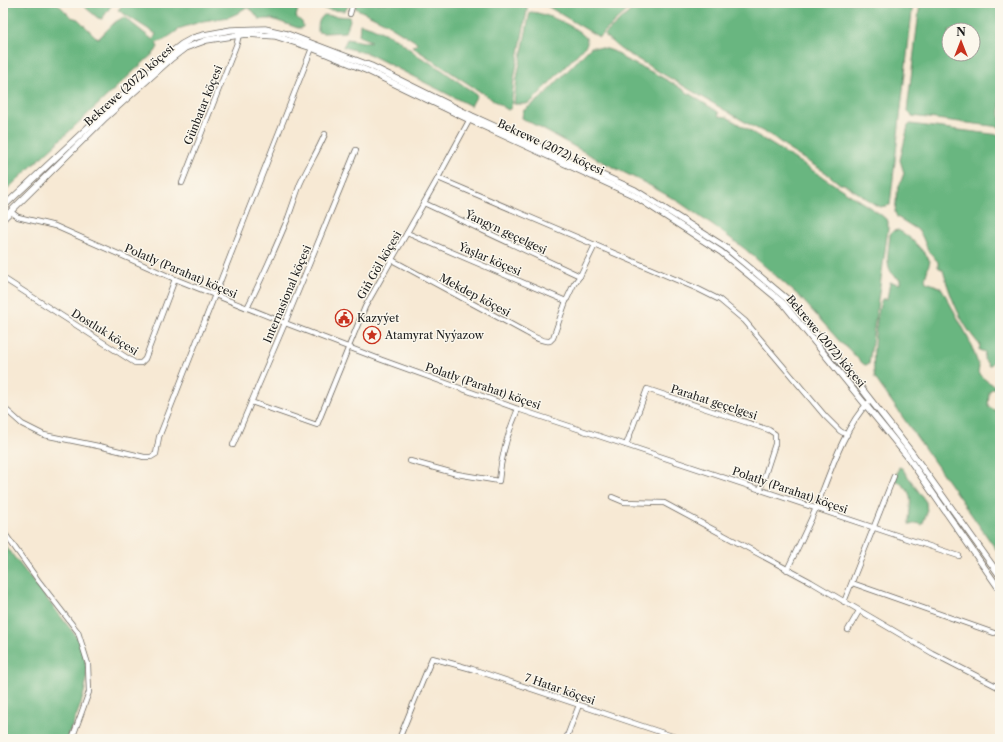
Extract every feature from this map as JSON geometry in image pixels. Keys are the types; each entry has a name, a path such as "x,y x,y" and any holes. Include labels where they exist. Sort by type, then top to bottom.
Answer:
{"main road":[{"name":"Bekrewe (2072) köçesi","path":"3,207 169,54 193,38 216,32 246,28 265,29 287,34 371,66 471,118"},
{"name":"Bekrewe (2072) köçesi","path":"3,219 104,119 185,48 196,43 218,37 239,34 275,36 312,48 368,71 635,190 725,247 788,299 907,456 1000,590"},
{"name":"Bekrewe (2072) köçesi","path":"868,403 912,453 1000,576"}],"street":[{"path":"350,14 353,3"},
{"name":"Günbatar köçesi","path":"182,183 239,34"},
{"path":"3,407 22,424 44,436 103,447 144,457 154,456 157,452 159,437 312,48"},
{"name":"Giň Göl köçesi","path":"252,402 317,425 365,307 471,118"},
{"path":"247,308 288,218 309,163 318,151 325,134"},
{"name":"Internasional köçesi","path":"233,445 356,150"},
{"path":"438,178 698,289 728,305 755,332 825,416 840,431 847,435"},
{"name":"Ýangyn geçelgesi","path":"424,203 580,276"},
{"name":"Polatly (Parahat) köçesi","path":"10,212 18,217 55,226 175,280 285,323 518,409 959,556"},
{"name":"Ýaşlar köçesi","path":"407,233 566,301"},
{"path":"566,301 595,245"},
{"name":"Mekdep köçesi","path":"392,260 532,336 544,341 550,341 553,338 566,301"},
{"name":"Dostluk köçesi","path":"3,278 135,363 141,363 145,359 175,280"},
{"name":"Parahat geçelgesi","path":"626,445 647,389 769,430 775,434 775,444 760,490"},
{"path":"787,570 816,508 847,435 860,413 868,403"},
{"path":"410,461 457,474 499,481 500,467 506,441 518,409"},
{"path":"844,602 894,476"},
{"path":"612,497 624,502 664,503 811,582 932,653 1000,688"},
{"path":"3,531 78,632 88,664 89,692 72,739"},
{"path":"852,583 994,633"},
{"path":"848,630 859,611"},
{"name":"7 Hatar köçesi","path":"400,739 432,658 472,669 681,739"},
{"path":"566,739 579,705"}],"green space":[{"path":"10,3 57,3 71,17 78,19 98,39 115,22 124,17 153,40 156,34 118,10 124,3 295,3 298,8 296,17 302,22 303,26 302,28 298,28 272,19 259,19 253,11 248,8 243,9 229,17 203,21 181,28 164,40 156,43 158,47 155,52 3,193 3,12"},
{"path":"80,3 113,3 102,19 98,18"},
{"path":"313,3 350,3 345,11 324,9"},
{"path":"357,3 527,3 527,11 514,79 511,108 508,110 412,46 417,45 418,43 384,22 355,8"},
{"path":"542,3 635,3 599,37"},
{"path":"639,3 913,3 890,205 880,207 874,204 844,184 840,184 825,172 789,150 772,136 752,126 620,49 604,35"},
{"path":"920,3 1000,3 1000,127 912,116 907,111"},
{"path":"530,12 543,14 574,28 586,38 587,44 531,102 526,104 514,104 517,78"},
{"path":"324,15 349,17 350,20 346,32 318,32 319,22"},
{"path":"360,24 371,27 397,39 417,55 442,70 477,95 471,106 369,54 343,47 347,39 370,43 371,41 359,36"},
{"path":"591,47 604,48 613,51 624,59 674,84 718,112 719,116 727,117 776,147 880,214 888,221 869,364 865,365 862,363 842,344 800,297 745,249 722,232 679,202 522,118 523,111 540,99"},
{"path":"910,124 1000,135 1000,351 989,366 984,359 985,352 979,350 980,345 967,328 957,310 943,270 938,267 938,262 928,250 918,230 897,217 895,212 897,192 904,173 900,160 908,126"},
{"path":"898,230 916,244 930,261 925,279 926,282 942,289 968,337 979,366 978,373 984,379 997,387 989,392 988,406 996,411 1000,410 1000,555 875,378 874,350 876,326 880,306 882,299 887,299 890,282 900,284 900,279 894,276 891,271 888,260 890,234 893,231"},
{"path":"899,467 902,468 926,502 927,513 922,525 917,523 909,524 909,494 902,484 895,480"},
{"path":"3,543 80,641 86,666 86,682 81,703 67,739 3,739"}],"place":[{"name":"Kazyýet","path":"344,318"},
{"name":"Atamyrat Nyýazow","path":"372,335"}]}
